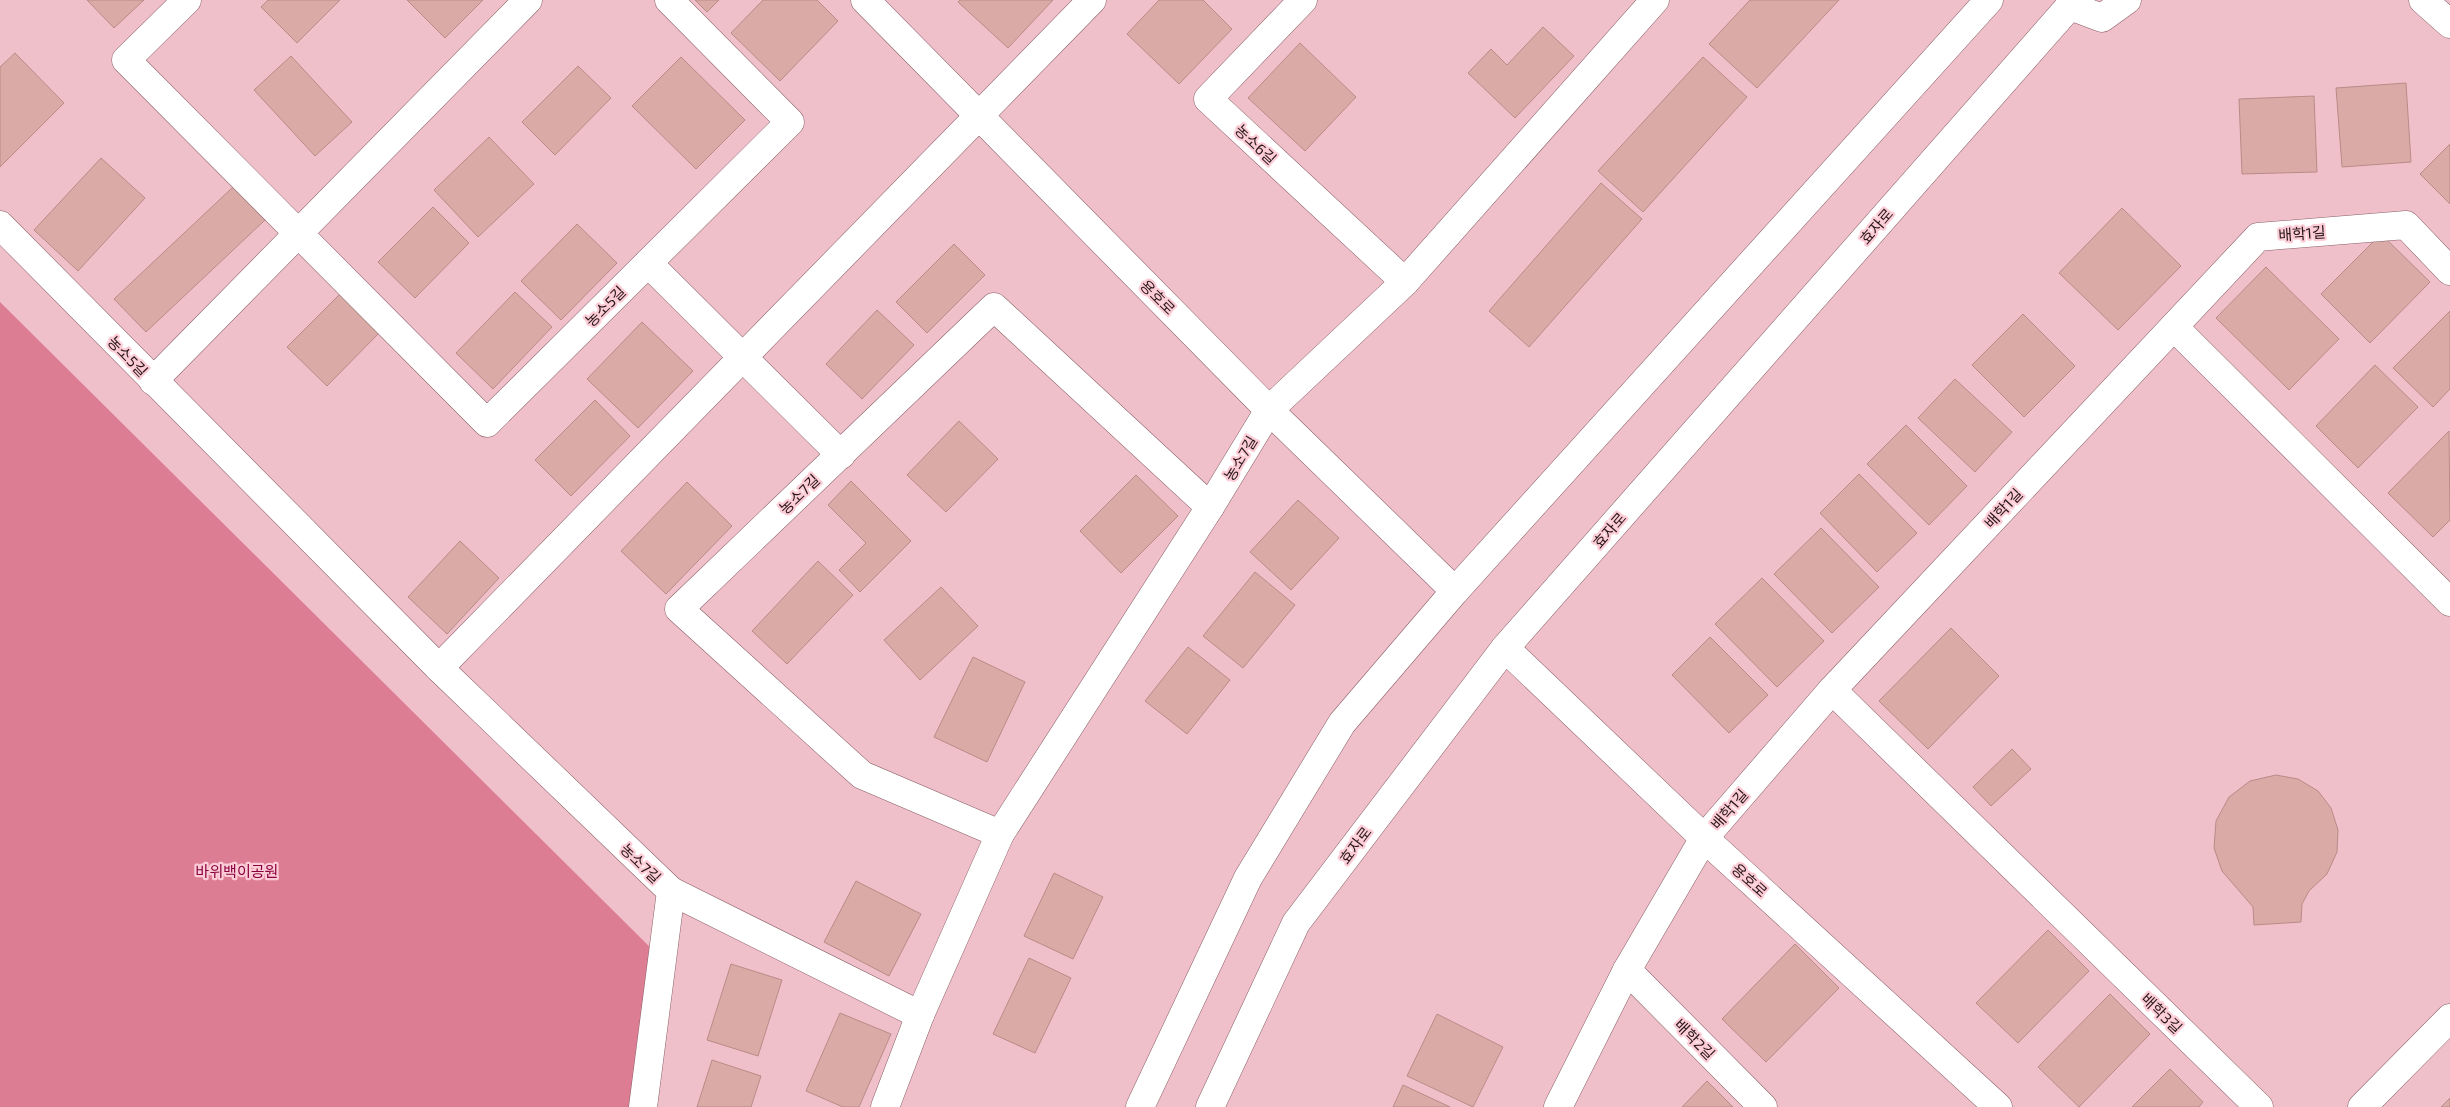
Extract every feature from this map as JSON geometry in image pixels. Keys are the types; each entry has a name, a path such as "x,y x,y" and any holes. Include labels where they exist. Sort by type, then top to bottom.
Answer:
{"street":[{"name":"농소5길","path":"187,0 126,60 487,423 790,122 669,0"},
{"name":"농소5길","path":"0,225 153,382 528,0"},
{"name":"용호로","path":"865,0 1269,410 1455,591"},
{"path":"439,668 1092,0"},
{"name":"농소6길","path":"1303,0 1208,99 1405,282"},
{"path":"1269,410 1405,282 1656,0"},
{"path":"1140,1107 1248,878 1342,723 1455,591 1989,0"},
{"path":"2072,3 2102,18 2127,0"},
{"path":"2423,0 2450,24"},
{"name":"효자로","path":"1210,1107 1296,923 1506,648 2072,3"},
{"name":"배학1길","path":"1704,838 1832,690 2258,237 2406,225 2450,271"},
{"path":"648,263 841,454"},
{"name":"농소7길","path":"1000,834 862,775 679,609 994,307 1210,507"},
{"path":"2174,327 2450,602"},
{"name":"농소7길","path":"153,382 439,668 671,891 920,1015"},
{"name":"농소7길","path":"885,1107 920,1015 1000,834 1210,507 1269,410"},
{"name":"용호로","path":"1506,648 1704,838 1998,1107"},
{"name":"배학3길","path":"1832,690 2258,1107"},
{"path":"1558,1107 1626,970 1704,838"},
{"name":"농소7길","path":"643,1107 671,891"},
{"name":"배학2길","path":"1626,970 1763,1107"},
{"path":"2362,1107 2450,1018"}],"green space":[{"name":"바위백이공원","path":"0,302 670,967 646,1107 0,1107"}],"building":[{"path":"87,0 144,0 114,28"},
{"path":"268,0 340,0 297,43 261,7"},
{"path":"407,0 483,0 445,38"},
{"path":"695,0 719,0 707,12"},
{"path":"763,0 817,0 838,21 780,81 731,33"},
{"path":"960,0 1053,0 1008,48 958,2"},
{"path":"1159,0 1203,0 1232,29 1179,84 1127,34"},
{"path":"1750,0 1839,0 1757,88 1709,44"},
{"path":"1543,27 1574,56 1515,118 1468,73 1491,49 1507,65"},
{"path":"1300,43 1356,97 1305,151 1248,98"},
{"path":"15,53 64,103 0,167 0,67"},
{"path":"291,56 352,122 315,156 254,90"},
{"path":"681,57 745,120 696,169 632,106"},
{"path":"1703,57 1747,97 1643,212 1598,171"},
{"path":"578,66 611,98 555,155 522,122"},
{"path":"2406,83 2411,162 2342,167 2336,88"},
{"path":"2314,96 2317,172 2242,174 2239,99"},
{"path":"489,137 534,184 478,237 434,190"},
{"path":"2450,144 2450,204 2420,174"},
{"path":"101,158 145,198 78,271 34,230"},
{"path":"1601,183 1642,219 1529,347 1489,311"},
{"path":"233,187 265,220 146,332 114,299"},
{"path":"433,207 469,243 415,298 378,262"},
{"path":"2122,208 2181,266 2118,330 2059,273"},
{"path":"577,224 617,263 561,320 521,281"},
{"path":"2381,234 2430,282 2370,343 2321,294"},
{"path":"954,244 985,275 927,333 896,302"},
{"path":"2266,267 2339,339 2289,390 2216,318"},
{"path":"515,292 552,327 493,389 456,353"},
{"path":"341,293 380,332 327,386 287,347"},
{"path":"877,310 914,345 862,399 826,364"},
{"path":"2450,311 2450,389 2433,407 2393,368"},
{"path":"2023,314 2075,366 2024,417 1972,365"},
{"path":"642,322 693,371 638,428 587,379"},
{"path":"2375,365 2418,407 2358,468 2316,426"},
{"path":"1955,379 2012,432 1975,472 1918,418"},
{"path":"595,400 630,436 571,496 535,460"},
{"path":"959,421 998,459 946,512 907,475"},
{"path":"1906,425 1967,486 1929,525 1867,464"},
{"path":"2449,431 2450,520 2433,537 2388,493"},
{"path":"1859,474 1917,533 1877,572 1820,513"},
{"path":"1136,475 1178,516 1121,573 1080,531"},
{"path":"851,481 911,541 860,592 839,570 866,543 828,505"},
{"path":"687,482 732,526 666,594 621,551"},
{"path":"1298,500 1339,538 1291,590 1250,552"},
{"path":"1821,528 1879,587 1832,633 1774,574"},
{"path":"460,541 499,578 447,634 408,597"},
{"path":"818,561 853,595 787,664 752,631"},
{"path":"1255,572 1295,605 1243,668 1203,636"},
{"path":"1762,578 1824,641 1777,687 1715,624"},
{"path":"941,587 978,626 920,680 884,640"},
{"path":"1951,628 1999,676 1928,749 1879,701"},
{"path":"1710,637 1768,695 1729,733 1672,675"},
{"path":"1188,647 1230,680 1187,734 1145,701"},
{"path":"973,657 1025,682 987,762 934,737"},
{"path":"2012,749 2031,769 1991,806 1973,787"},
{"path":"2276,775 2298,779 2318,791 2331,808 2338,830 2337,852 2327,874 2309,891 2302,904 2301,922 2254,925 2253,907 2222,871 2214,848 2216,821 2229,797 2250,781"},
{"path":"1054,873 1103,897 1073,959 1024,936"},
{"path":"856,881 921,914 889,976 824,942"},
{"path":"2048,930 2089,971 2018,1043 1976,1003"},
{"path":"1795,944 1839,988 1766,1062 1722,1019"},
{"path":"1029,958 1071,978 1035,1053 993,1034"},
{"path":"731,964 782,980 758,1056 707,1040"},
{"path":"2110,994 2150,1034 2079,1107 2038,1067"},
{"path":"840,1013 891,1034 859,1107 843,1107 806,1091"},
{"path":"1437,1014 1503,1047 1473,1107 1407,1076"},
{"path":"712,1060 761,1076 751,1107 697,1107"},
{"path":"2170,1069 2203,1102 2199,1107 2132,1107"},
{"path":"1707,1081 1733,1107 1682,1107"},
{"path":"1403,1085 1450,1107 1393,1107"},
{"path":"2450,1098 2450,1107 2441,1107"}]}
